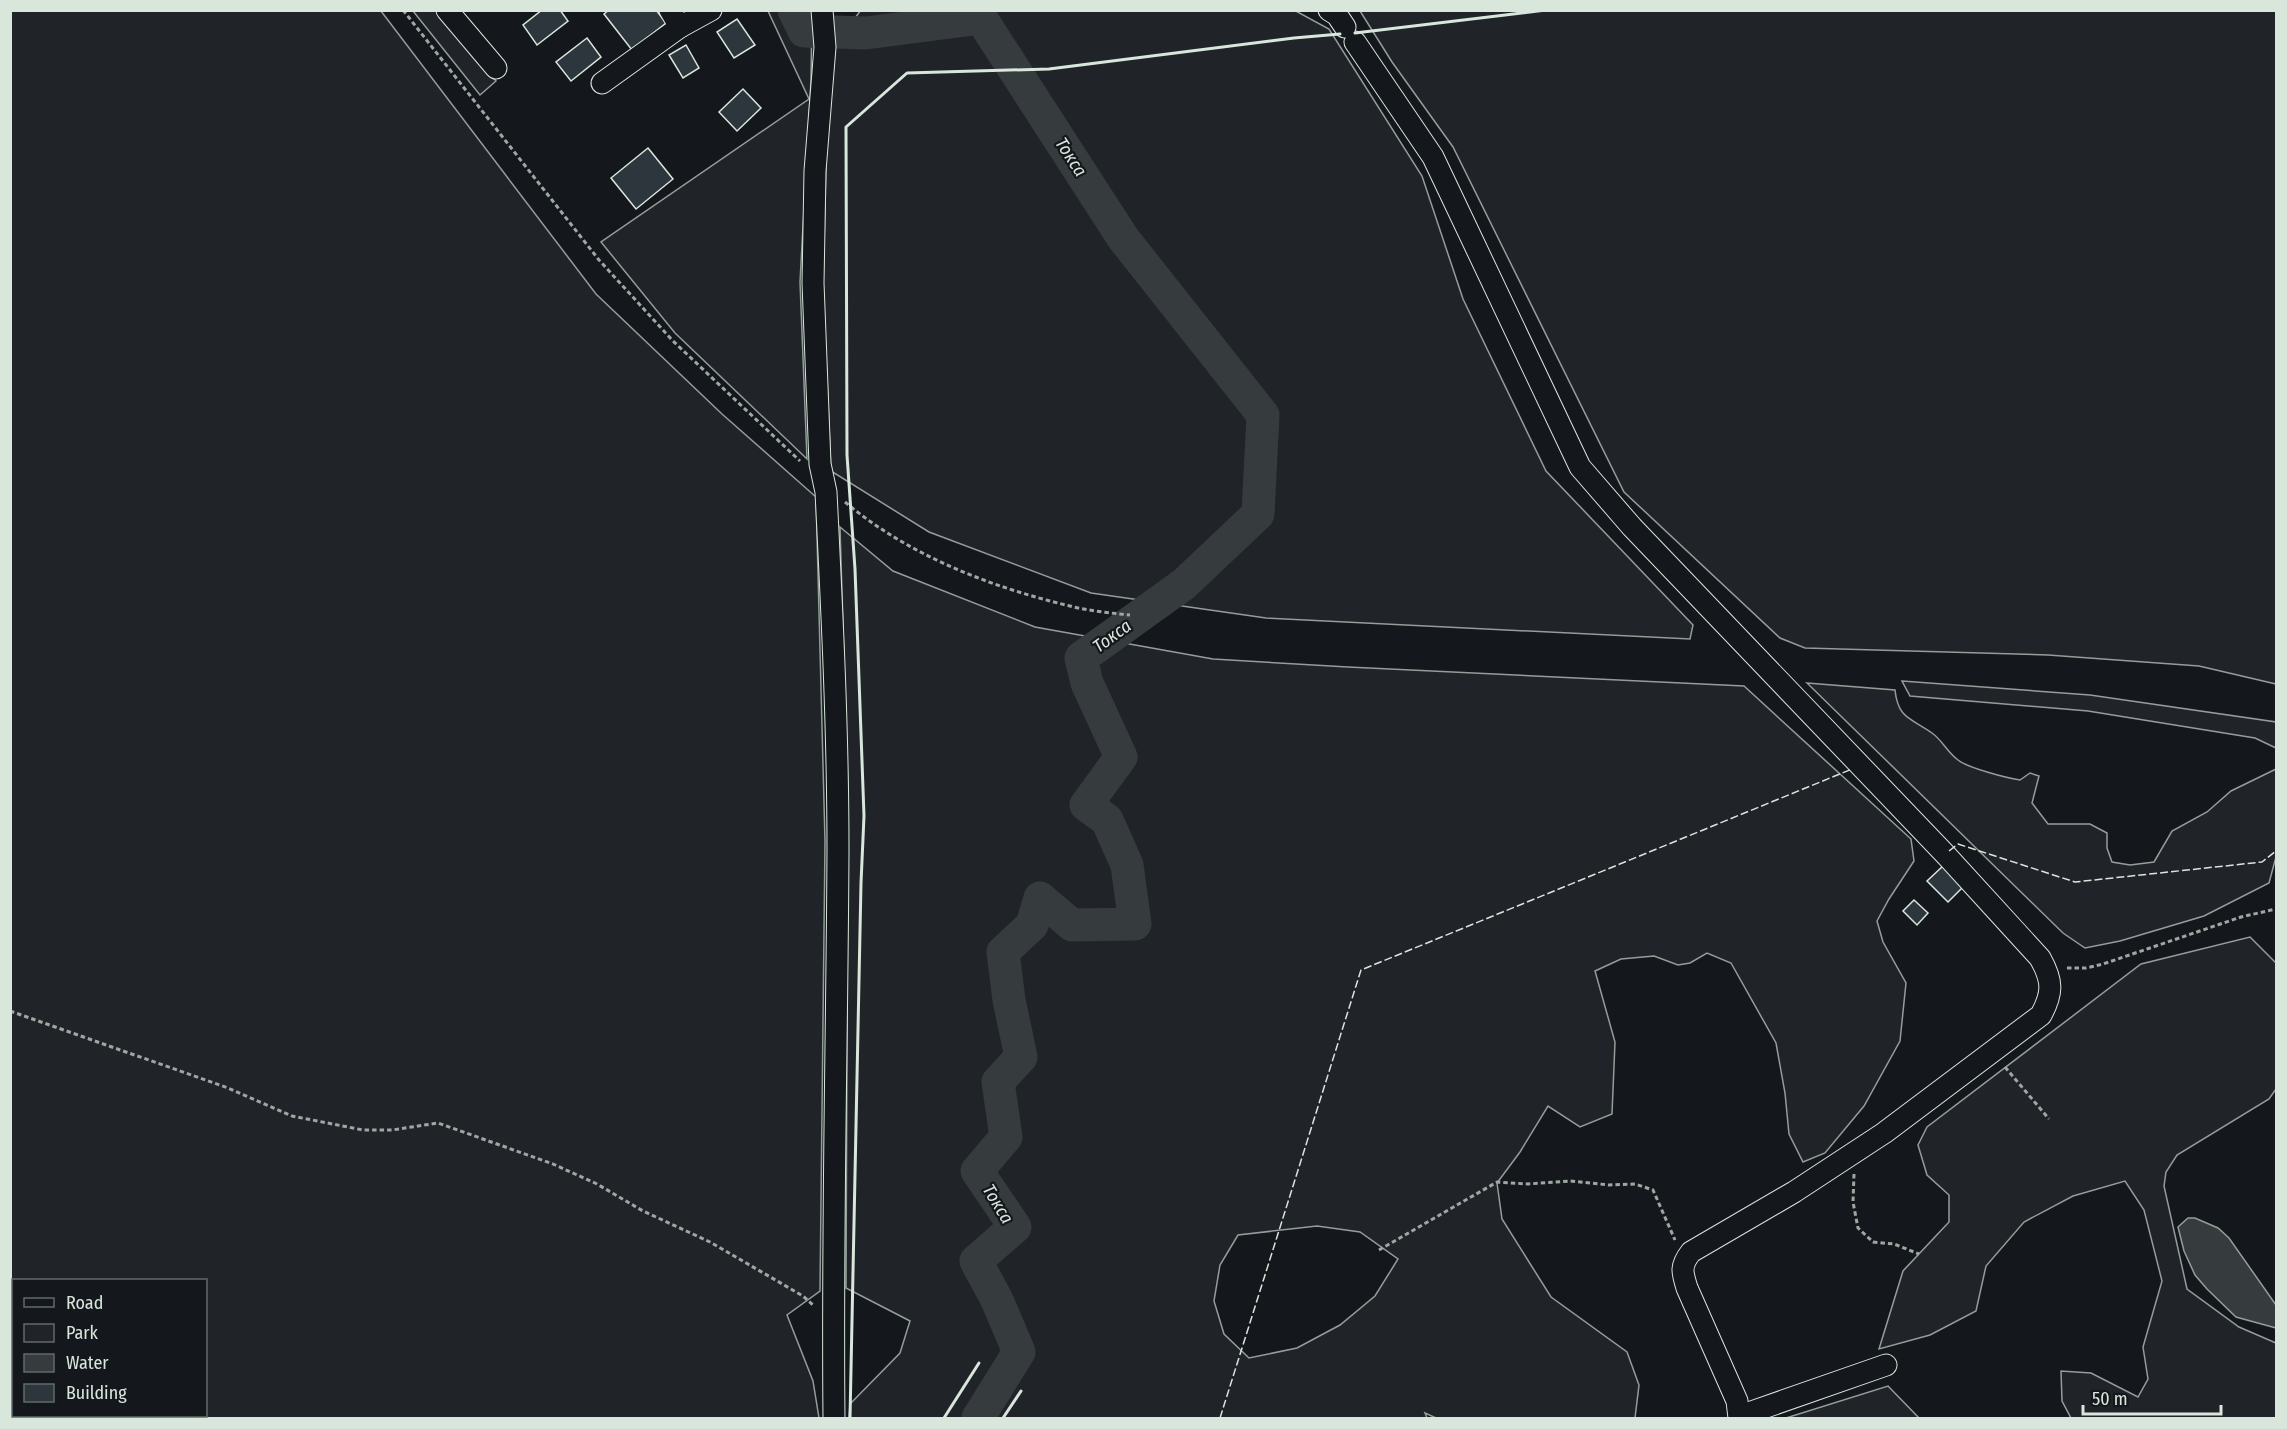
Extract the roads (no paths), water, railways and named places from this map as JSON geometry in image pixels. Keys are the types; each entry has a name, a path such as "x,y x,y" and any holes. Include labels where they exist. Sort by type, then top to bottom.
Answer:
{"street":[{"path":"447,10 496,68"},
{"path":"602,83 675,19 711,10"},
{"path":"1329,10 1337,15 1433,157 1580,467 1632,527 1945,854 2040,958 2047,971 2050,986 2049,1000 2041,1015 1884,1133 1759,1213 1691,1252 1684,1261 1683,1273 1687,1288 1737,1401 1740,1418 1886,1365"},
{"path":"822,17 825,47 815,171 813,283 820,464 826,492 835,670 838,849 834,1419"}],"water":[{"path":"2188,1218 2195,1218 2218,1228 2229,1238 2276,1305 2276,1328 2236,1317 2195,1275 2184,1251 2178,1227"}],"waterway":[{"name":"Токса","path":"794,10 804,31 866,33 981,18 1123,238 1263,415 1258,514 1184,584 1081,658 1087,683 1121,757 1086,805 1107,820 1127,865 1135,924 1072,925 1040,898 1032,925 1003,952 1009,1000 1021,1057 998,1082 1006,1137 977,1171 1015,1227 976,1261 997,1300 1019,1352 978,1418"}]}
